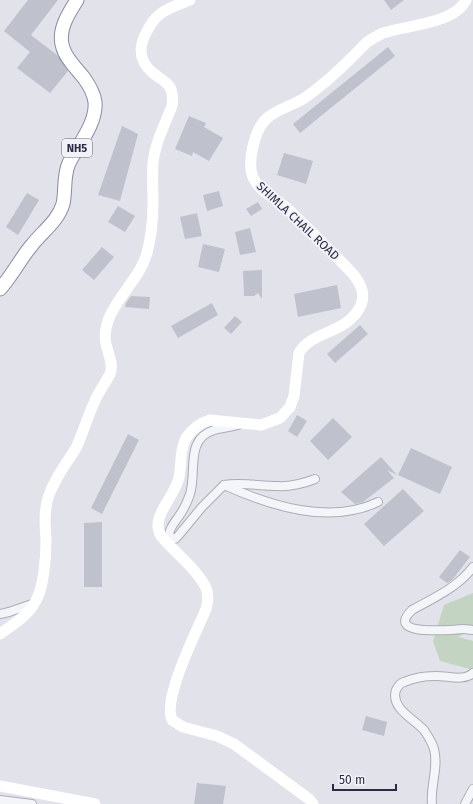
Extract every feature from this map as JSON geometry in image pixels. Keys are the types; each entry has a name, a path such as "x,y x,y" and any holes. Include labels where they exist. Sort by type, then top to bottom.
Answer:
{"highway":[{"name":"NH5","path":"0,289 8,280 32,244 53,223 58,215 63,205 67,168 95,114 95,101 92,92 87,82 63,48 63,27 76,0"}],"main road":[{"path":"0,634 28,611 35,603 41,587 46,547 46,503 57,477 76,447 87,423 94,401 110,373 111,359 105,337 108,319 121,296 137,276 147,252 152,219 154,154 172,106 173,98 169,86 152,73 144,62 140,54 142,41 150,24 158,14 190,0"},
{"name":"SHIMLA CHAIL ROAD","path":"313,804 309,799 234,744 217,736 178,725 172,720 170,713 174,684 206,609 208,600 206,587 201,580 167,544 158,531 159,520 177,485 181,454 186,438 191,431 204,422 210,420 261,425 280,418 290,407 294,396 299,354 302,349 314,340 344,325 352,318 362,302 363,293 361,286 353,274 286,208 268,195 253,179 251,170 252,151 255,135 259,128 266,119 274,113 290,107 326,82 367,42 384,33 443,18 457,11 466,0"},
{"path":"0,786 95,804"}],"street":[{"path":"245,424 215,430 198,441 193,456 192,484 190,493 181,514 170,529 169,534 172,539 178,536 202,507 224,485 241,483 278,486 298,485 315,480"},
{"path":"224,485 273,504 302,510 331,512 358,510 378,502"},
{"path":"473,566 457,584 412,610 408,614 406,620 406,624 409,627 420,630 473,630"},
{"path":"0,614 35,603"},
{"path":"432,804 431,798 435,767 434,748 423,730 399,708 395,699 397,687 402,683 411,680 434,676 462,678 470,676 473,673"},
{"path":"465,804 473,789"},
{"path":"0,800 32,804"}],"green space":[{"path":"473,593 473,629 458,637 473,641 473,670 440,661 433,641 444,605"}],"building":[{"path":"28,0 58,0 31,35 57,55 68,71 50,93 17,68 30,52 4,31"},
{"path":"384,0 404,0 391,10"},
{"path":"388,47 395,56 300,133 293,124"},
{"path":"189,116 206,123 204,127 223,138 209,161 193,152 192,156 175,149"},
{"path":"122,126 138,134 120,201 98,195"},
{"path":"284,153 313,161 306,184 277,175"},
{"path":"219,191 223,206 207,211 203,195"},
{"path":"27,193 39,200 18,235 6,227"},
{"path":"258,202 262,209 251,216 246,209"},
{"path":"118,206 135,216 125,232 108,222"},
{"path":"197,213 202,236 185,239 180,217"},
{"path":"250,228 256,252 240,255 235,232"},
{"path":"203,244 225,249 219,272 198,267"},
{"path":"102,247 114,257 94,280 82,270"},
{"path":"262,270 262,299 258,293 254,296 244,296 243,271"},
{"path":"337,285 341,308 298,317 294,294"},
{"path":"131,296 150,297 149,309 125,307"},
{"path":"212,303 218,315 178,338 171,326"},
{"path":"235,316 242,322 231,334 224,328"},
{"path":"360,325 368,334 335,363 327,354"},
{"path":"297,415 307,421 297,437 288,431"},
{"path":"333,418 352,437 328,460 310,441"},
{"path":"128,434 139,440 102,514 91,508"},
{"path":"411,448 452,467 440,494 398,475"},
{"path":"381,457 397,475 387,470 394,478 363,502 355,504 341,492"},
{"path":"403,489 424,511 384,546 364,524"},
{"path":"102,522 102,587 84,587 84,523"},
{"path":"460,550 470,557 452,580 447,583 439,577"},
{"path":"366,716 387,722 384,736 362,730"},
{"path":"197,783 226,786 223,804 194,804"}]}
